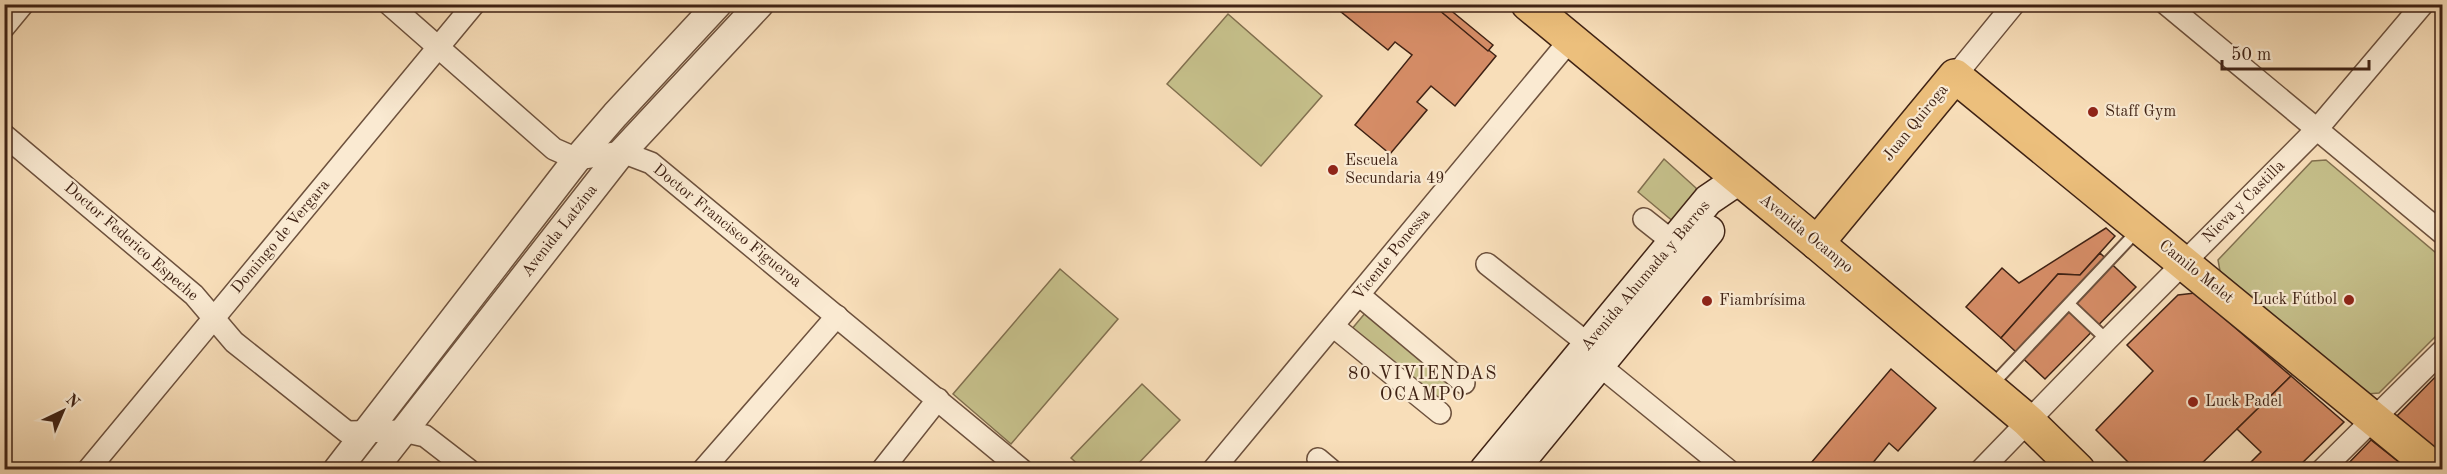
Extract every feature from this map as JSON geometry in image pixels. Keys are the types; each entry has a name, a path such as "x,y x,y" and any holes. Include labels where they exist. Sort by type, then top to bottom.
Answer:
{"main road":[{"name":"Avenida Ocampo","path":"1528,4 2028,421 2078,470"},
{"name":"Camilo Melet","path":"1955,76 2185,262 2436,470"},
{"name":"Juan Quiroga","path":"1817,243 1955,76"},
{"name":"Avenida Ahumada y Barros","path":"1513,470 1672,242 1708,200 1739,179"},
{"name":"Avenida Ahumada y Barros","path":"1485,470 1725,211 1739,179"}],"street":[{"path":"4,27 23,4"},
{"path":"389,4 554,149 577,159"},
{"name":"Domingo de Vergara","path":"88,470 474,4"},
{"name":"Avenida Latzina","path":"337,470 577,159 718,4"},
{"name":"Avenida Latzina","path":"373,470 622,152 760,4"},
{"name":"Juan Quiroga","path":"1955,76 2014,4"},
{"path":"2166,4 2442,233"},
{"name":"Nieva y Castilla","path":"1981,470 2318,128 2423,4"},
{"name":"Vicente Ponessa","path":"1214,470 1570,40"},
{"name":"Doctor Federico Espeche","path":"4,135 194,295 234,342 347,432 403,431 425,435 469,470"},
{"name":"Doctor Francisco Figueroa","path":"577,159 622,152 651,163 1022,470"},
{"path":"1644,219 1672,242"},
{"path":"1487,264 1728,470"},
{"path":"1359,295 1464,382"},
{"path":"703,470 837,316"},
{"path":"1333,326 1440,413"},
{"path":"2322,470 2442,351"},
{"path":"882,470 938,399"}],"lane":[{"path":"1989,388 2141,227"},
{"path":"2069,304 2107,340"}],"shaded area":[{"path":"1228,14 1322,96 1261,166 1167,84"},
{"path":"1664,159 1696,188 1696,198 1675,223 1638,192"},
{"name":"Luck Fútbol","path":"2326,160 2442,258 2442,330 2379,393 2367,394 2220,271 2218,260 2312,161"},
{"path":"1060,269 1118,319 1011,444 953,394"},
{"path":"1366,312 1454,384 1440,402 1351,330"},
{"path":"1142,384 1180,420 1133,469 1083,469 1071,458"}],"building":[{"path":"1345,4 1432,4 1496,56 1455,106 1431,86 1417,102 1427,110 1390,154 1355,125 1412,55 1395,42 1388,50 1340,11"},
{"path":"1432,4 1443,4 1493,45 1488,51"},
{"path":"2106,228 2115,236 2080,275 2058,274 2001,338 1966,307 2002,268 2019,283"},
{"path":"2100,253 2136,287 2045,379 2001,338 2058,274 2080,275"},
{"name":"Luck Padel","path":"2195,293 2291,376 2195,470 2136,470 2096,430 2153,371 2127,345 2178,295"},
{"path":"1891,369 1936,408 1898,451 1889,443 1867,470 1805,470"},
{"path":"2442,370 2442,454 2395,418"},
{"path":"2291,376 2344,422 2295,470 2243,470 2261,452 2237,429"},
{"path":"2371,440 2409,470 2342,470"}],"place":[{"name":"Staff Gym","path":"2093,112"},
{"name":"Escuela Secundaria 49","path":"1333,170"},
{"name":"Luck Fútbol","path":"2349,300"},
{"name":"Fiambrísima","path":"1707,301"},
{"name":"Luck Padel","path":"2193,402"}],"district":[{"name":"80 VIVIENDAS OCAMPO","path":"1423,384"}]}
